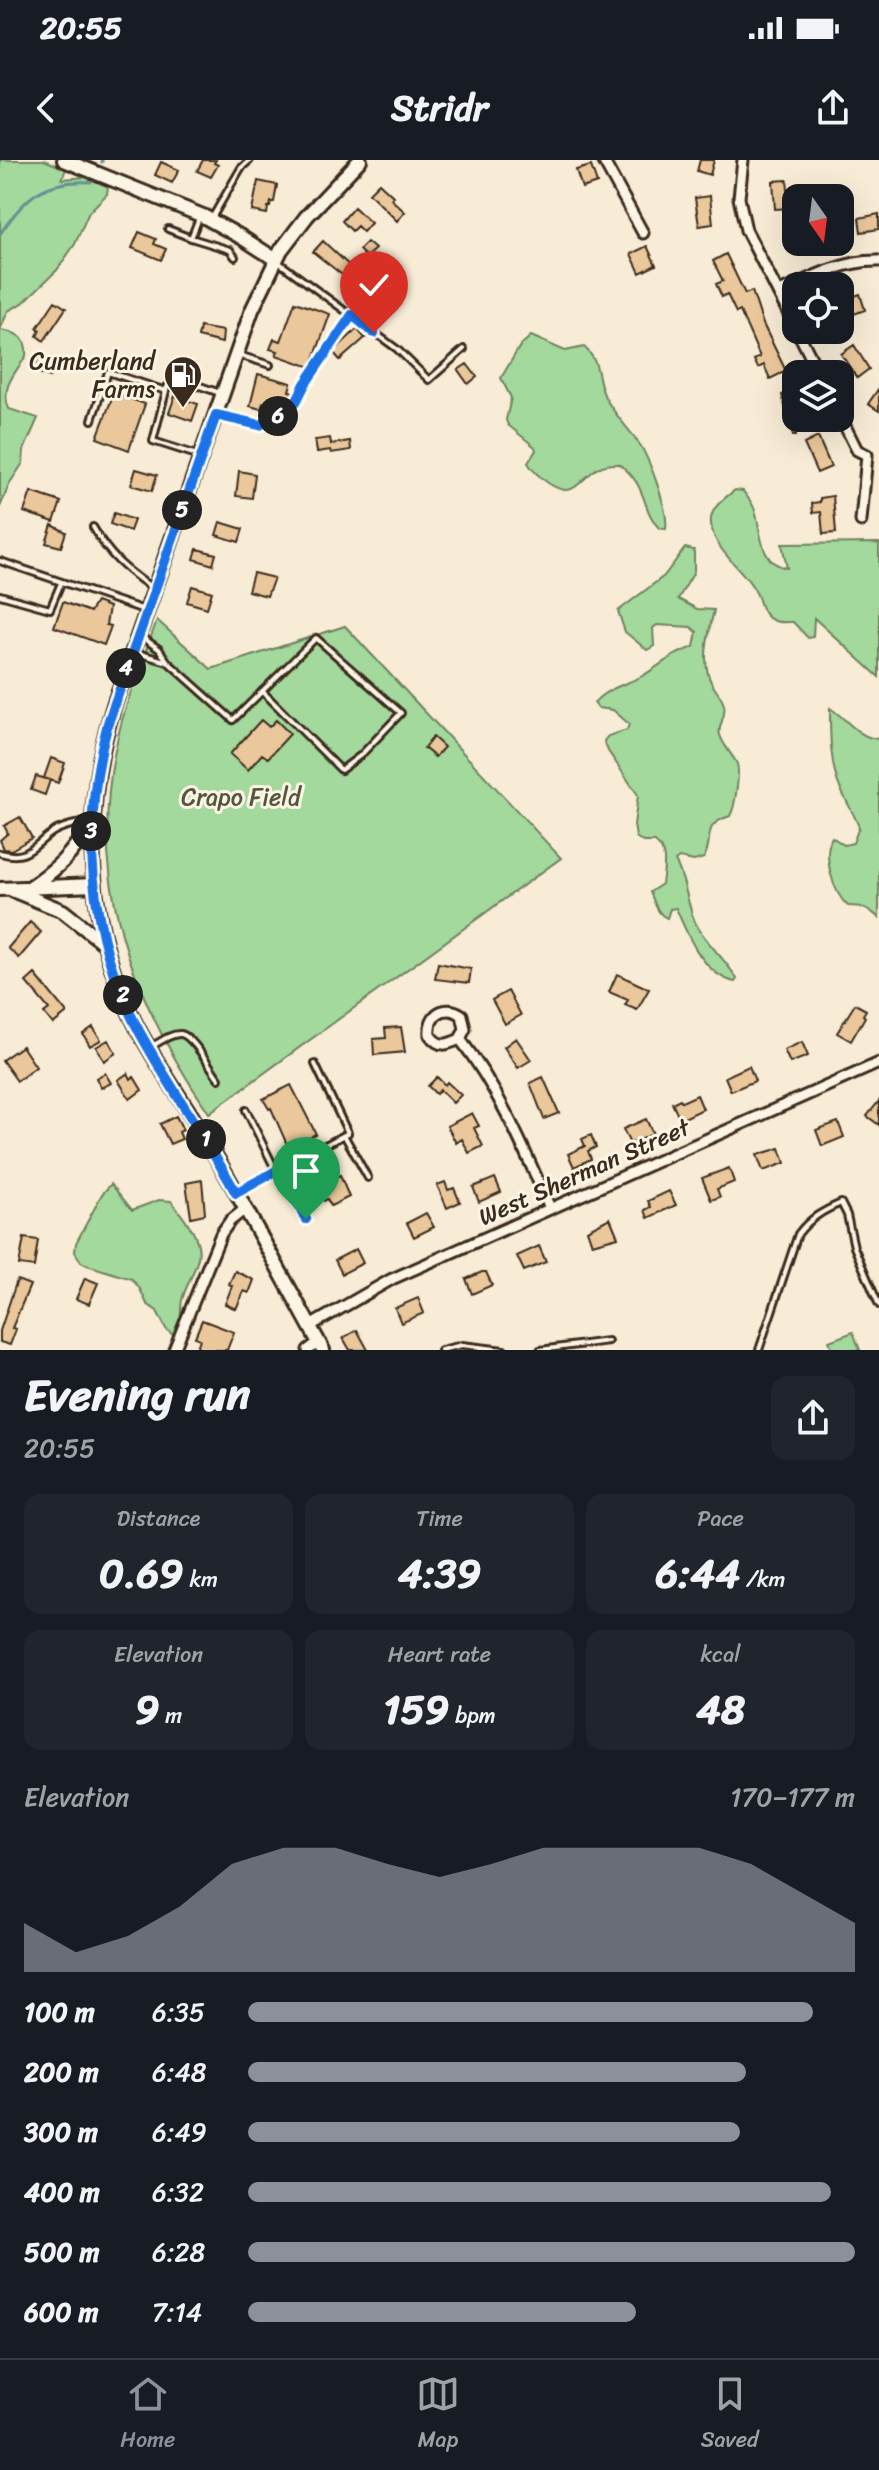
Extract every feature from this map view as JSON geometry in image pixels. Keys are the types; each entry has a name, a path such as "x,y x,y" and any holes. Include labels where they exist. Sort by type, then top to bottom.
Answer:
{"main road":[{"path":"64,160 205,218 275,259"},
{"path":"317,1347 310,1326 125,1001 105,944 94,885 92,820 102,743 252,310 275,259 307,216 360,160"},
{"path":"26,890 67,859 81,842 92,820"},
{"path":"6,890 94,885"},
{"path":"6,890 63,911 105,944"}],"street":[{"path":"603,160 643,233"},
{"path":"743,160 739,198 741,212 746,230 782,301"},
{"path":"778,293 816,275 879,261"},
{"path":"848,432 857,450 872,455 861,521"},
{"path":"460,1039 498,1095 550,1208"},
{"name":"West Sherman Street","path":"310,1326 376,1287 879,1063"},
{"path":"174,1350 221,1234 230,1221 245,1209"}],"lane":[{"path":"191,238 250,160"},
{"path":"168,229 230,250 235,257"},
{"path":"275,259 397,349 429,380 464,349"},
{"path":"216,415 260,425 281,415 296,402 352,315"},
{"path":"237,354 270,365"},
{"path":"92,420 108,372 166,391"},
{"path":"200,457 153,441 167,387 200,386 223,394"},
{"path":"93,527 106,550 124,568 154,589"},
{"path":"0,561 146,611"},
{"path":"0,595 50,609 61,583"},
{"path":"138,634 159,649 168,662 233,720 262,691 316,638 401,713 361,755 341,770 262,691"},
{"path":"132,652 168,662"},
{"path":"0,853 14,857 33,850 53,833 92,820"},
{"path":"149,1048 181,1034 189,1038 219,1079"},
{"path":"236,1193 348,1133 315,1064"},
{"path":"246,1110 306,1219"},
{"path":"344,1135 368,1178"},
{"path":"759,1350 798,1234 807,1222 841,1203 854,1247 879,1305"},
{"path":"540,1350 608,1341"},
{"path":"441,1350 462,1345 504,1350"}],"green space":[{"path":"0,160 44,160 66,169 62,179 98,176 108,186 107,194 89,212 75,244 57,270 23,303 8,311 0,330"},
{"path":"0,330 20,337 26,350 26,356 8,387 9,409 38,418 24,450 23,463 0,507"},
{"path":"531,336 565,351 584,347 589,353 596,364 605,397 647,459 661,498 666,529 659,528 653,521 640,488 619,464 599,467 569,490 548,483 528,463 536,450 508,425 506,420 511,398 501,378 520,346"},
{"path":"735,490 743,491 752,504 766,553 777,565 787,568 782,544 879,543 879,677 814,618 813,637 808,638 793,622 777,622 765,614 753,588 713,534 712,513"},
{"path":"685,548 694,550 694,572 678,599 697,609 714,610 707,647 708,675 724,705 720,735 736,762 738,772 732,812 711,828 704,858 694,861 679,858 675,861 695,922 732,971 737,979 735,982 724,978 705,962 676,908 670,909 667,918 656,907 650,892 662,884 662,851 655,842 643,842 636,837 634,825 638,795 604,741 608,736 627,730 629,724 613,710 598,708 594,703 611,690 694,647 697,632 691,627 657,625 653,628 654,646 647,650 625,632 618,611 664,576"},
{"name":"Crapo Field","path":"157,620 211,669 345,626 561,858 209,1113 158,1027 138,982 122,936 112,890 107,841 109,792 117,741"},
{"path":"830,708 865,736 879,739 879,918 865,908 848,906 838,892 831,873 828,854 832,837 844,845 853,843 859,827 835,771"},
{"path":"111,1184 132,1210 159,1200 171,1201 195,1235 198,1258 182,1300 180,1324 174,1336 166,1329 157,1311 147,1304 132,1279 87,1265 75,1252 76,1243 102,1194"},
{"path":"853,1332 860,1350 833,1350 829,1341"}],"building":[{"path":"203,160 216,160 214,163 218,165 211,177 197,171"},
{"path":"700,160 714,160 710,175 697,171"},
{"path":"161,162 179,170 172,183 155,175"},
{"path":"591,166 597,183 582,188 576,170"},
{"path":"787,180 787,184 782,184 782,209 775,209 773,181"},
{"path":"258,181 277,185 274,202 268,207 267,214 252,211"},
{"path":"379,183 405,212 397,221 369,193"},
{"path":"710,196 713,224 699,226 695,198"},
{"path":"354,207 371,223 363,232 357,226 352,231 342,221"},
{"path":"879,214 879,229 861,232 859,218"},
{"path":"139,232 156,239 154,244 166,249 161,260 132,248"},
{"path":"323,241 354,270 346,278 313,252"},
{"path":"367,242 375,249 366,257 359,250"},
{"path":"647,246 656,265 640,273 631,254"},
{"path":"726,254 745,294 752,291 763,324 782,363 782,373 770,379 764,365 758,368 754,360 760,357 740,311 736,313 727,294 722,297 716,284 723,281 713,261"},
{"path":"358,292 381,317 373,325 350,300"},
{"path":"860,294 865,310 854,314 854,296"},
{"path":"55,301 66,308 44,341 37,336 40,330 37,328"},
{"path":"295,302 330,314 311,367 276,355 278,351 270,349 274,339 281,341"},
{"path":"200,327 223,331 222,343 198,337"},
{"path":"357,329 365,338 340,360 333,352"},
{"path":"854,345 869,369 857,378 854,360 845,360 841,354"},
{"path":"38,358 55,364 50,377 33,371"},
{"path":"467,364 477,377 468,384 458,370"},
{"path":"258,374 291,383 289,391 294,392 292,399 281,408 263,403 261,409 250,406"},
{"path":"879,388 879,411 868,404"},
{"path":"114,393 145,404 129,450 97,438"},
{"name":"Cumberland Farms","path":"175,396 198,404 192,421 169,413"},
{"path":"818,437 831,467 817,473 804,444"},
{"path":"330,438 331,444 350,441 351,450 317,452 315,440"},
{"path":"136,469 157,475 152,491 131,485"},
{"path":"239,471 255,474 252,498 236,496"},
{"path":"31,492 61,502 54,522 24,512"},
{"path":"833,496 836,533 823,534 821,512 813,513 812,503"},
{"path":"114,513 134,520 130,531 110,524"},
{"path":"220,522 243,529 239,542 216,535"},
{"path":"52,525 66,532 61,547 46,543"},
{"path":"197,549 216,554 213,565 194,559"},
{"path":"253,573 274,578 267,596 248,591"},
{"path":"192,586 212,592 207,608 187,602"},
{"path":"63,602 90,612 96,602 109,607 106,625 111,626 104,645 54,627"},
{"path":"261,720 269,727 276,720 290,734 268,758 262,754 248,770 230,754"},
{"path":"433,737 444,747 435,757 424,748"},
{"path":"51,758 65,763 58,783 44,778"},
{"path":"36,776 50,780 45,795 31,790"},
{"path":"20,817 32,838 11,850 4,849 0,840 8,833 4,826"},
{"path":"30,922 41,932 19,958 8,948"},
{"path":"438,963 471,969 469,983 435,979"},
{"path":"35,974 67,1013 53,1024 44,1013 49,1009 26,982"},
{"path":"617,974 649,989 637,1010 625,1005 628,1000 609,992"},
{"path":"508,991 521,1015 505,1024 492,1000"},
{"path":"855,1004 866,1010 851,1041 837,1033"},
{"path":"93,1027 101,1040 90,1046 83,1034"},
{"path":"401,1027 405,1052 374,1055 373,1039 386,1038 385,1028"},
{"path":"516,1038 531,1060 518,1068 504,1047"},
{"path":"108,1040 116,1053 104,1061 96,1047"},
{"path":"802,1042 808,1056 790,1063 784,1050"},
{"path":"22,1046 36,1067 17,1081 2,1060"},
{"path":"749,1066 755,1081 731,1091 725,1077"},
{"path":"105,1073 111,1083 101,1088 96,1078"},
{"path":"128,1073 142,1090 130,1099 118,1080"},
{"path":"437,1077 461,1095 453,1103 440,1090 436,1094 428,1086"},
{"path":"543,1077 559,1113 544,1119 530,1083"},
{"path":"291,1085 316,1134 288,1147 271,1108 263,1099"},
{"path":"697,1095 703,1109 680,1120 672,1103"},
{"path":"879,1101 879,1125 867,1116"},
{"path":"472,1113 479,1126 474,1128 483,1146 469,1153 462,1139 456,1143 447,1126"},
{"path":"176,1116 183,1130 179,1132 182,1139 170,1144 160,1124"},
{"path":"646,1119 653,1134 630,1144 623,1129"},
{"path":"838,1122 844,1137 822,1146 816,1130"},
{"path":"591,1135 596,1147 588,1151 591,1159 574,1167 568,1154 585,1146 582,1139"},
{"path":"780,1148 785,1163 763,1171 757,1155"},
{"path":"729,1168 734,1182 717,1189 720,1197 711,1200 702,1178"},
{"path":"334,1169 340,1175 349,1197 331,1206 327,1199 324,1201 315,1179"},
{"path":"495,1178 501,1192 479,1202 473,1187"},
{"path":"202,1180 205,1214 191,1217 186,1183"},
{"path":"445,1182 448,1190 454,1188 460,1202 447,1208 437,1185"},
{"path":"669,1191 676,1205 648,1218 645,1210 651,1207 648,1201"},
{"path":"426,1213 434,1227 414,1237 407,1223"},
{"path":"610,1218 618,1237 592,1244 587,1230"},
{"path":"24,1238 38,1240 34,1267 19,1265"},
{"path":"539,1246 546,1262 524,1271 517,1256"},
{"path":"356,1249 363,1263 342,1274 335,1260"},
{"path":"235,1271 254,1280 249,1293 244,1291 236,1309 225,1304"},
{"path":"486,1272 492,1285 472,1294 466,1279"},
{"path":"85,1278 98,1283 89,1304 76,1299"},
{"path":"17,1280 30,1285 12,1328 16,1329 10,1345 0,1342 0,1331"},
{"path":"418,1298 424,1313 401,1323 395,1308"},
{"path":"202,1320 234,1332 227,1350 196,1350 200,1339 195,1337"},
{"path":"357,1330 368,1350 350,1350 343,1338"}],"waterway":[{"path":"0,234 27,200 37,193 60,184 91,182"}],"place":[{"name":"Cumberland Farms","path":"183,409"}],"route":[{"path":"306,1219 280,1169 236,1193 139,1030 105,944 94,885 92,820 98,763 108,723 216,415 260,425 281,415 296,402 352,315 374,333"}]}
